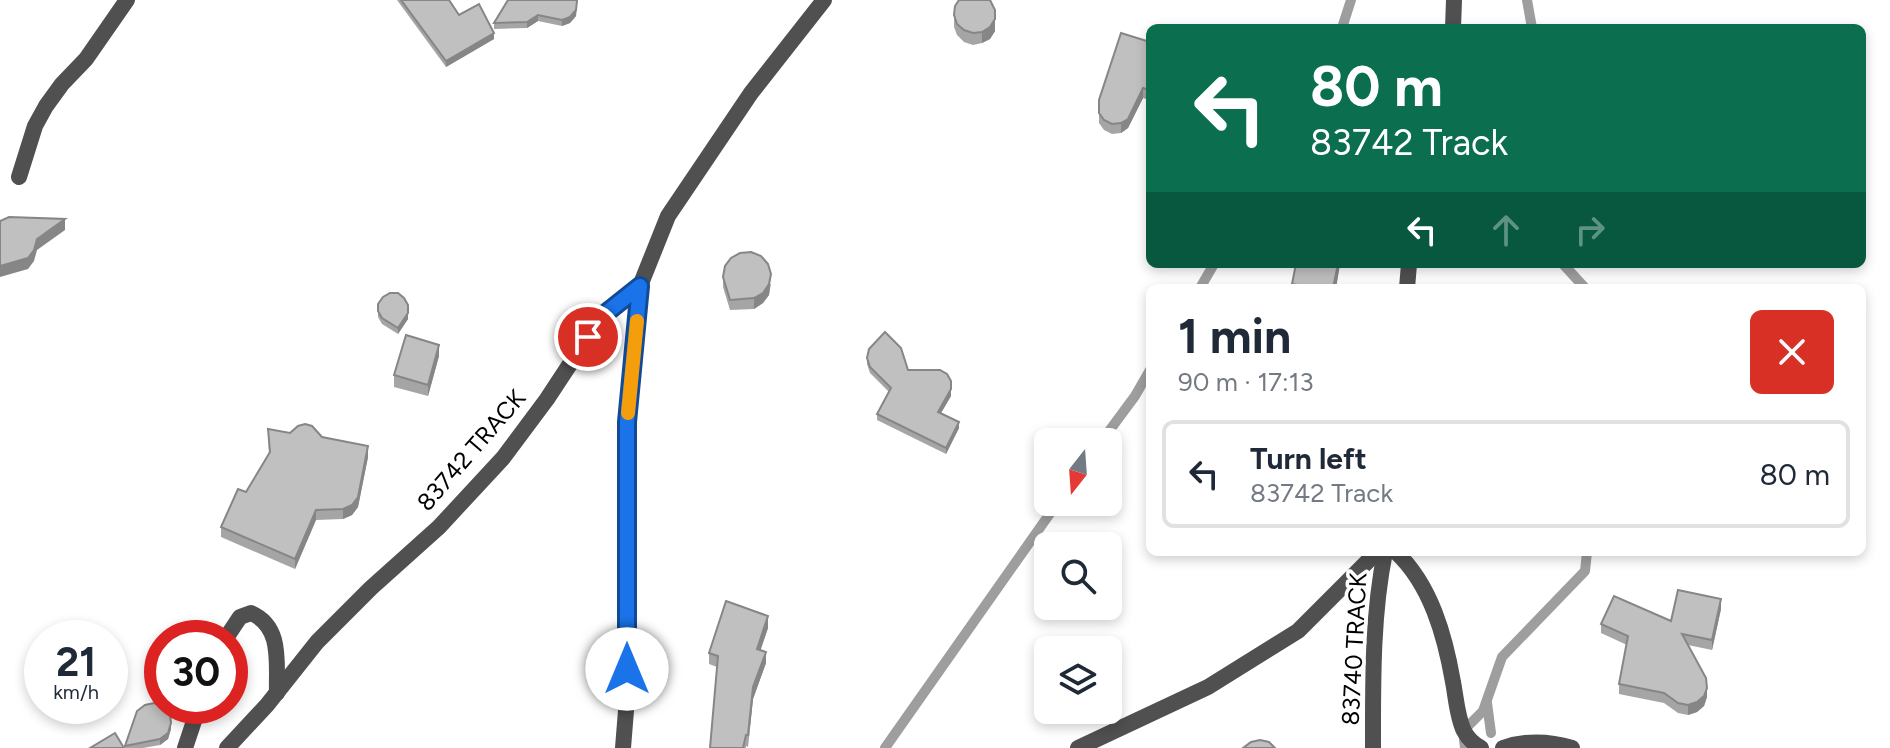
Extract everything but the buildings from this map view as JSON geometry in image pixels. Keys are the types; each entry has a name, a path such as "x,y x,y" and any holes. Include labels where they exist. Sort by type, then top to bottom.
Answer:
{"street":[{"path":"19,177 35,126 46,106 86,59 127,0"},
{"name":"83742 TRACK","path":"227,748 277,693 317,642 439,527 503,458 547,399 601,317 640,286 668,216 751,93 824,0"},
{"path":"1453,24 1454,0"},
{"path":"623,748 627,698 627,422 640,286"},
{"path":"1078,748 1208,687 1298,631 1373,556"},
{"name":"83740 TRACK","path":"1373,748 1378,597 1384,556"},
{"path":"1400,556 1421,582 1438,622 1449,655 1463,731 1473,744 1481,748"},
{"path":"238,620 251,613 270,626 275,641 277,693"},
{"path":"185,748 193,724"},
{"path":"1503,748 1516,743 1542,742 1572,748"}],"waterway":[{"path":"1343,24 1351,0"},
{"path":"1527,0 1531,24"},
{"path":"1202,284 1212,268"},
{"path":"1567,268 1581,284"},
{"path":"1111,428 1146,377"},
{"path":"885,748 1048,516"},
{"path":"1465,748 1463,731 1483,711 1502,657 1585,571 1587,556"},
{"path":"1487,703 1491,733"}],"slow traffic":[{"path":"628,413 637,321"}],"route":[{"path":"588,337 601,317 640,286 627,422 627,669"}]}
